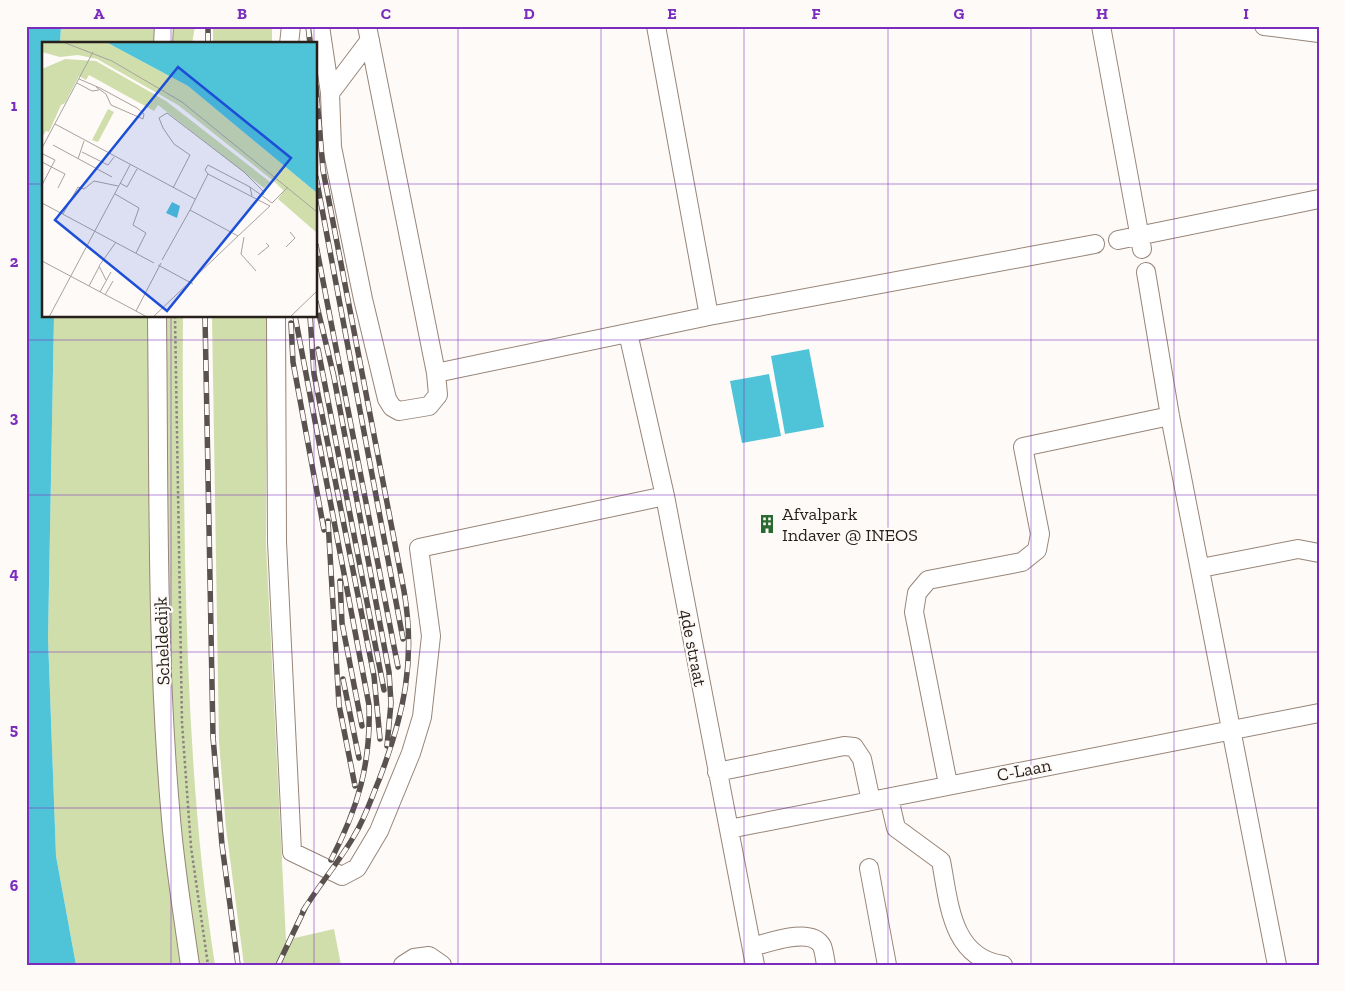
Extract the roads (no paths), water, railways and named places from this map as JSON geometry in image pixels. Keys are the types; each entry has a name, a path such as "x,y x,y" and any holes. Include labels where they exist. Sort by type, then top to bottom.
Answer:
{"street":[{"path":"163,42 164,26"},
{"path":"289,42 291,26"},
{"path":"320,26 330,93 332,146 363,298 387,399 392,407 399,411 429,406 438,396 436,373 368,33"},
{"path":"656,26 709,316"},
{"path":"1102,26 1141,242"},
{"path":"1264,26 1319,33"},
{"path":"330,93 368,33"},
{"path":"1118,240 1141,242 1319,199"},
{"path":"436,373 709,316 1095,244"},
{"path":"1146,272 1170,416 1277,965"},
{"name":"Scheldedijk","path":"157,318 161,618 166,752 171,820 190,965"},
{"path":"276,318 277,542 292,852 326,869 342,876 357,868 379,831 388,811 422,718 432,636 418,548 665,496"},
{"name":"4de straat","path":"628,333 665,496 716,772 755,965"},
{"path":"948,784 914,612 916,593 928,580 1022,562 1038,550 1040,534 1023,447 1170,416"},
{"path":"1201,568 1298,549 1319,553"},
{"name":"C-Laan","path":"729,829 888,798 948,784 1319,713"},
{"path":"716,772 844,746 854,748 862,759 870,801"},
{"path":"888,798 896,828 940,861 953,925 959,936 978,956 988,962 1002,965"},
{"path":"869,868 888,965"},
{"path":"752,947 805,936 818,941 822,946 826,965"},
{"path":"403,965 414,958 428,956 442,965"}],"water":[{"path":"26,26 61,26 60,42 42,42 42,318 54,318 48,638 56,856 76,965 26,965"},
{"path":"809,349 824,427 785,434 771,356"},
{"path":"769,374 781,436 742,443 730,381"}],"railway":[{"path":"208,26 208,42"},
{"path":"308,26 310,42"},
{"path":"303,911 354,836 379,780 401,710 408,664 409,641 404,591 323,170 318,110"},
{"path":"318,188 403,639"},
{"path":"318,255 398,667"},
{"path":"318,310 334,377"},
{"path":"205,318 213,737 222,845 238,965"},
{"path":"295,318 369,705 368,747 361,785 349,822 331,860"},
{"path":"310,318 314,374 374,676 380,739"},
{"path":"291,323 293,362 324,530"},
{"path":"318,349 384,690"},
{"path":"333,372 389,672 391,703 387,746"},
{"path":"328,521 339,705 355,786"},
{"path":"340,581 342,623 362,726"},
{"path":"343,679 359,758"},
{"path":"278,965 306,906"}],"place":[{"name":"Afvalpark Indaver @ INEOS","path":"767,524"}]}
